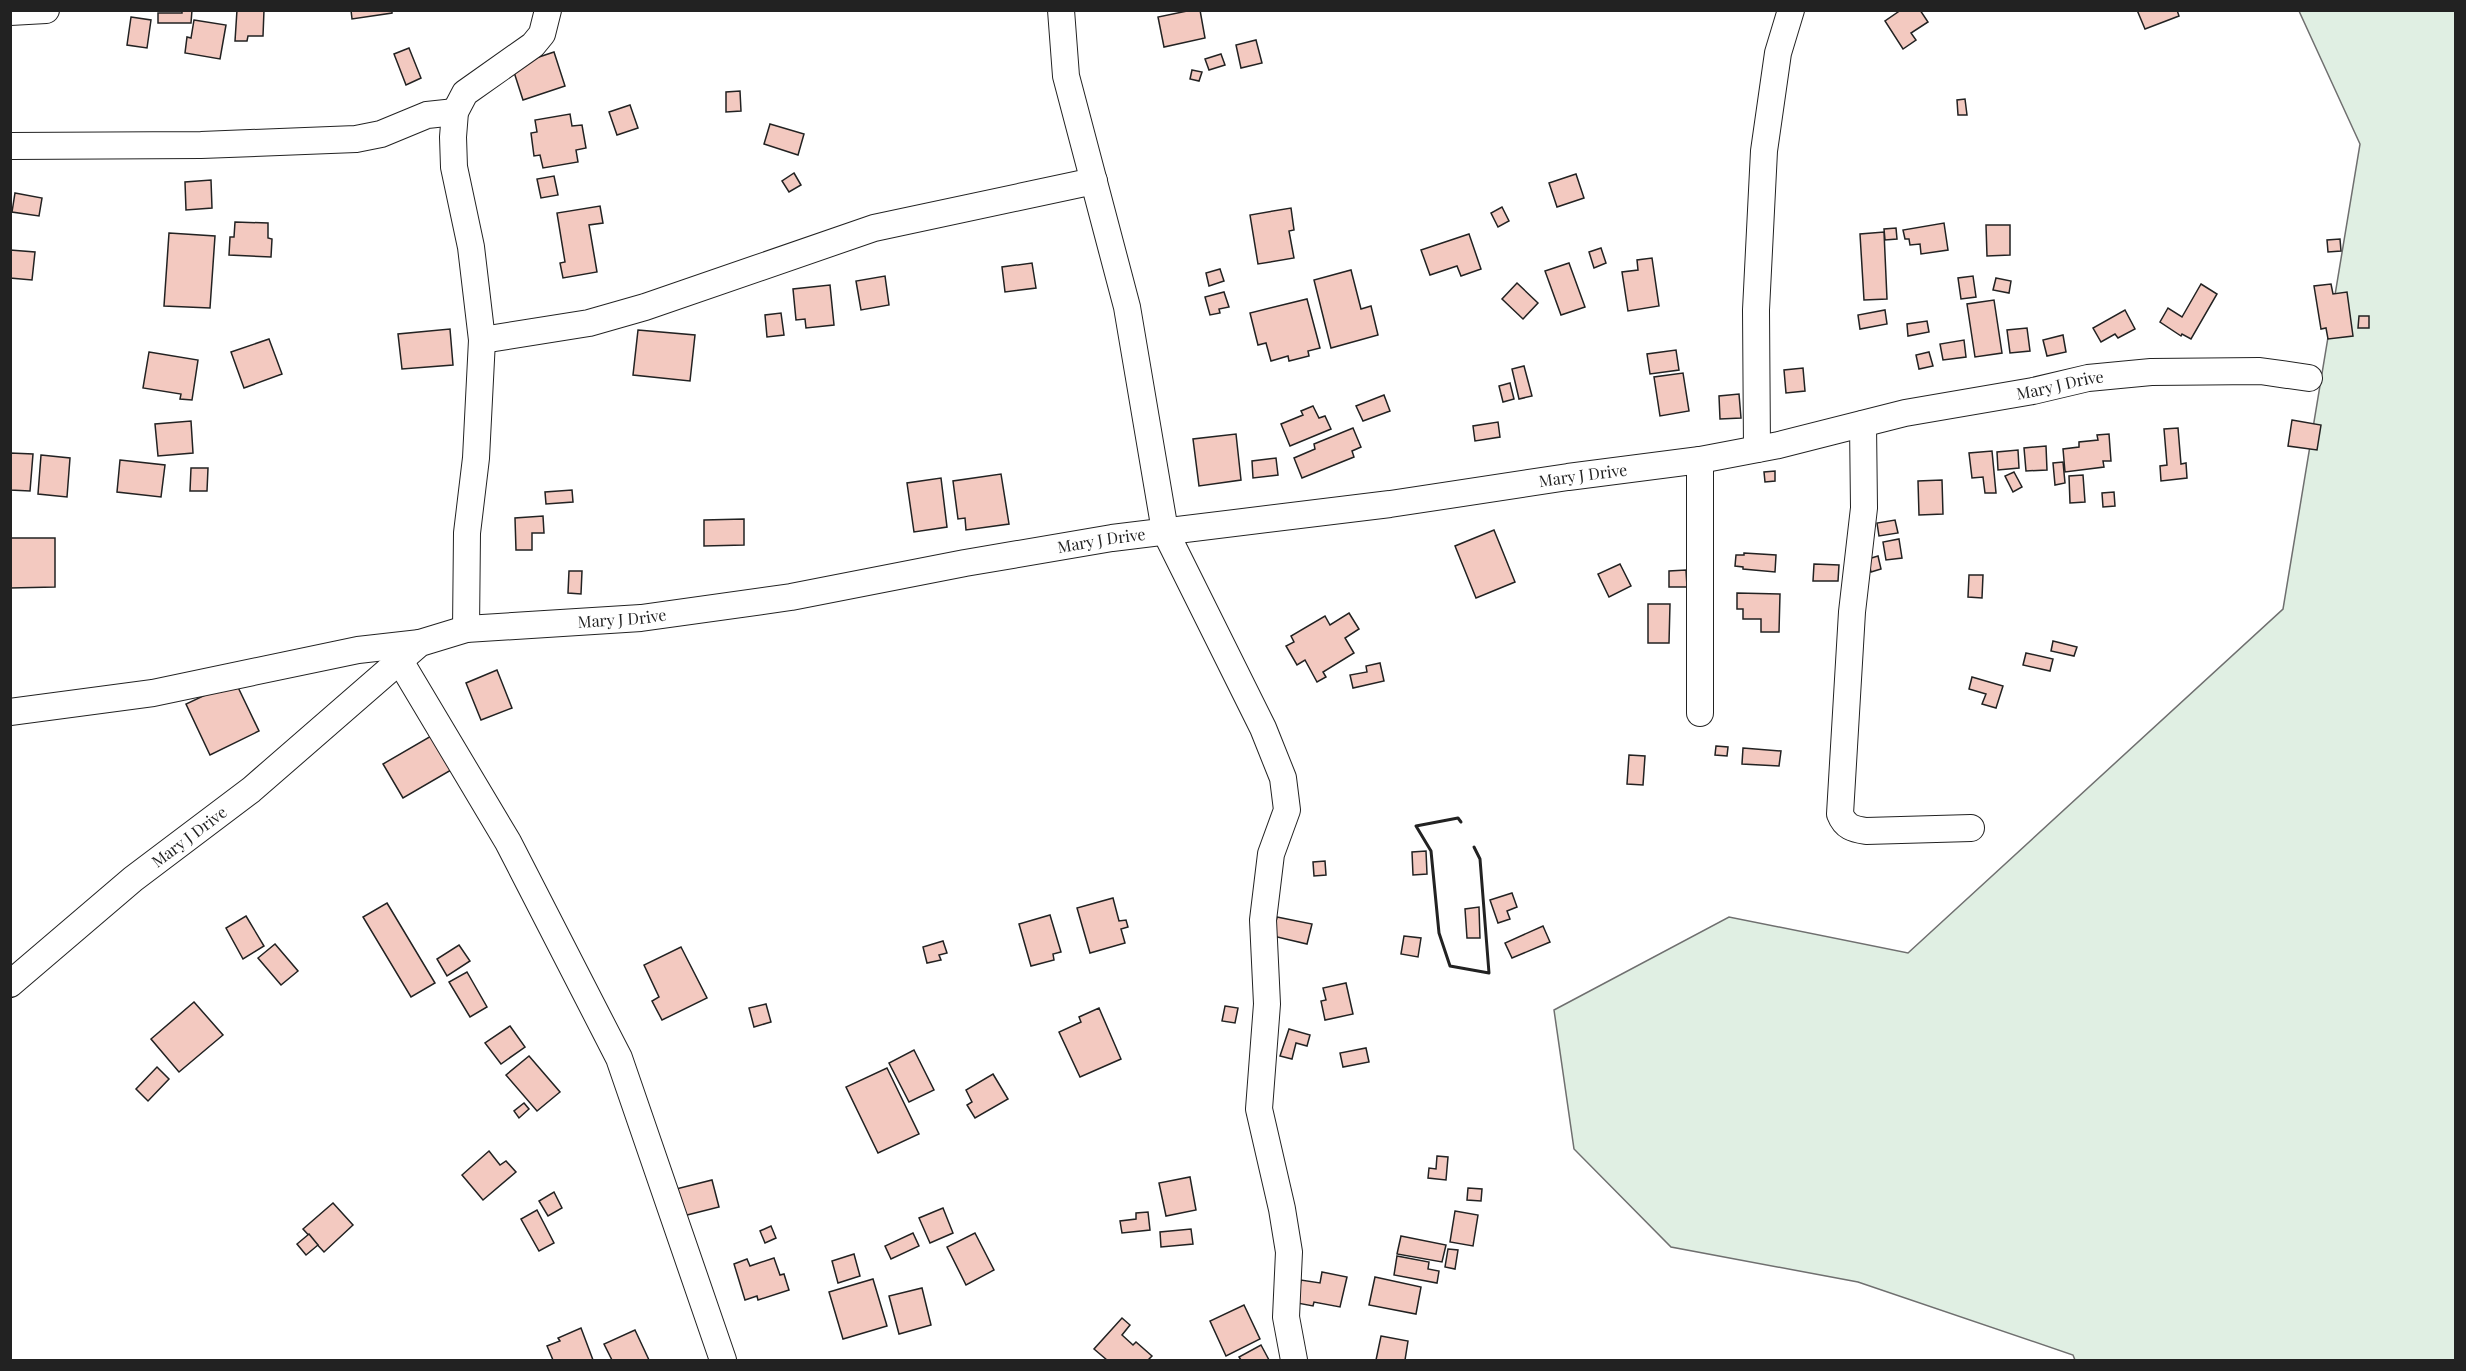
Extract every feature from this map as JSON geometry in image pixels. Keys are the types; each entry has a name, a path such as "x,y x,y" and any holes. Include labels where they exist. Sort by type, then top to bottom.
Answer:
{"street":[{"path":"10,12 46,10"},
{"path":"466,629 467,533 477,447 482,340 471,247 454,167 455,112 465,93 533,45 542,34 548,10"},
{"path":"1061,10 1066,76 1127,307 1165,531 1263,728 1283,778 1287,810 1271,854 1263,920 1267,1004 1259,1109 1282,1209 1289,1252 1286,1317 1294,1360"},
{"path":"1757,449 1756,310 1764,151 1779,53 1791,10"},
{"path":"10,146 201,145 356,139 381,134 427,115 455,112"},
{"path":"482,340 589,323 645,308 874,228 1094,181"},
{"name":"Mary J Drive","path":"10,984 133,879 251,790 420,643 466,629 641,618 791,597 965,563 1165,531 1390,504 1700,460 1757,449 1905,413 2033,391 2088,378 2151,372 2260,371 2309,378"},
{"path":"1863,424 1864,508 1852,612 1840,814 1844,823 1849,827 1866,831 1971,828"},
{"path":"1700,460 1700,713"},
{"path":"10,712 153,693 358,650 420,643"},
{"path":"399,661 508,842 619,1058 723,1360"}],"green space":[{"path":"2299,11 2455,11 2455,1360 2075,1360 2073,1355 1858,1282 1671,1247 1574,1149 1554,1010 1729,917 1908,953 2283,609 2360,144"}],"building":[{"path":"182,10 192,10 191,23 158,23 158,13 182,13"},
{"path":"237,10 264,10 263,36 248,36 247,41 235,41"},
{"path":"351,10 392,10 392,13 352,19"},
{"path":"1200,10 1205,38 1164,47 1158,17"},
{"path":"1901,10 1920,10 1928,22 1911,33 1916,40 1903,49 1885,21"},
{"path":"2137,10 2177,10 2179,16 2145,29"},
{"path":"131,17 151,20 147,48 127,45"},
{"path":"194,20 226,25 220,59 185,53 187,37 191,38"},
{"path":"1256,40 1262,63 1241,68 1236,45"},
{"path":"409,48 421,78 406,85 394,54"},
{"path":"554,52 565,86 523,100 512,66"},
{"path":"1221,54 1225,65 1209,70 1205,59"},
{"path":"1192,70 1202,72 1199,81 1190,79"},
{"path":"740,91 741,111 726,112 726,92"},
{"path":"1965,99 1967,115 1958,115 1957,100"},
{"path":"630,105 638,128 617,135 609,112"},
{"path":"570,114 572,126 582,125 586,148 576,150 578,162 543,168 540,155 534,156 531,133 537,132 535,120"},
{"path":"770,124 804,134 798,155 764,144"},
{"path":"794,173 801,185 789,192 782,181"},
{"path":"1576,174 1584,198 1557,207 1549,183"},
{"path":"554,176 558,195 541,198 537,179"},
{"path":"211,180 212,208 186,210 185,182"},
{"path":"15,193 42,198 39,216 12,212"},
{"path":"600,206 603,223 589,225 597,272 563,278 560,263 565,262 557,213"},
{"path":"1502,207 1509,221 1498,227 1491,213"},
{"path":"1291,208 1294,230 1289,231 1294,258 1258,264 1250,215"},
{"path":"235,222 268,223 268,238 272,239 271,257 229,255 230,237 234,237"},
{"path":"1944,223 1948,250 1921,254 1920,244 1910,245 1909,239 1905,239 1903,230"},
{"path":"1986,225 2010,225 2010,255 1987,256"},
{"path":"1896,228 1897,239 1885,240 1884,229"},
{"path":"1884,232 1887,299 1864,300 1860,234"},
{"path":"169,233 215,236 210,308 164,306"},
{"path":"1469,234 1481,269 1461,276 1457,266 1430,275 1421,250"},
{"path":"2340,239 2341,251 2328,252 2327,240"},
{"path":"1601,248 1606,263 1594,268 1589,252"},
{"path":"10,250 35,252 32,280 10,278"},
{"path":"1652,258 1659,306 1628,311 1622,272 1638,270 1637,260"},
{"path":"1032,263 1036,288 1005,292 1002,267"},
{"path":"1569,263 1585,307 1561,315 1545,271"},
{"path":"1220,269 1224,281 1209,286 1206,273"},
{"path":"1351,270 1361,309 1371,306 1378,335 1331,348 1314,280"},
{"path":"885,276 889,305 861,310 856,281"},
{"path":"1973,276 1976,297 1961,299 1958,278"},
{"path":"1996,278 2011,281 2009,293 1993,290"},
{"path":"1517,283 1538,303 1523,319 1502,299"},
{"path":"2201,284 2217,294 2191,339 2182,334 2181,336 2160,322 2168,308 2182,317"},
{"path":"2331,284 2333,294 2347,292 2353,336 2328,339 2326,328 2321,329 2314,286"},
{"path":"830,285 834,325 806,328 805,319 796,320 793,289"},
{"path":"1224,292 1229,307 1219,309 1220,313 1210,315 1205,297"},
{"path":"1307,299 1320,348 1308,351 1309,356 1289,361 1288,356 1271,361 1266,343 1258,345 1250,313"},
{"path":"1994,300 2002,353 1975,357 1967,304"},
{"path":"1885,310 1887,324 1860,329 1858,315"},
{"path":"2125,310 2135,329 2118,338 2115,334 2101,342 2093,328"},
{"path":"781,313 784,335 767,337 765,315"},
{"path":"2359,316 2369,316 2369,328 2358,328"},
{"path":"1927,321 1929,332 1908,336 1907,324"},
{"path":"2027,328 2030,351 2010,353 2007,330"},
{"path":"450,329 453,365 402,369 398,334"},
{"path":"638,330 695,335 690,381 633,375"},
{"path":"2063,335 2066,352 2047,356 2043,340"},
{"path":"269,339 282,374 244,388 231,352"},
{"path":"1964,340 1966,357 1943,360 1940,344"},
{"path":"1676,350 1679,370 1650,374 1647,354"},
{"path":"149,352 198,360 192,400 180,399 181,394 143,388"},
{"path":"1929,352 1933,366 1919,369 1916,355"},
{"path":"1524,366 1532,396 1519,399 1512,369"},
{"path":"1803,368 1805,391 1786,393 1784,370"},
{"path":"1683,373 1689,411 1660,416 1654,377"},
{"path":"1510,383 1514,399 1503,402 1499,386"},
{"path":"1739,394 1741,418 1720,419 1719,396"},
{"path":"1384,395 1390,411 1363,421 1356,406"},
{"path":"1313,406 1319,418 1325,416 1331,429 1290,446 1281,424 1303,415 1301,411"},
{"path":"2292,420 2321,425 2317,450 2288,446"},
{"path":"191,421 193,453 158,456 155,424"},
{"path":"1498,422 1500,437 1475,441 1473,426"},
{"path":"1353,428 1361,447 1352,451 1354,457 1302,478 1294,458 1315,449 1314,444"},
{"path":"2178,428 2181,464 2186,463 2187,478 2161,481 2160,466 2167,465 2164,429"},
{"path":"1236,434 1241,480 1199,486 1193,439"},
{"path":"2109,434 2111,461 2103,461 2104,467 2065,472 2063,449 2079,447 2079,442 2098,440 2097,435"},
{"path":"2046,446 2047,470 2026,471 2024,448"},
{"path":"2018,450 2019,468 1998,470 1997,452"},
{"path":"1992,451 1996,493 1985,493 1983,477 1972,478 1969,453"},
{"path":"10,453 33,454 30,491 10,490"},
{"path":"41,455 70,458 67,497 38,494"},
{"path":"1276,458 1278,475 1253,478 1252,461"},
{"path":"120,460 165,465 161,497 117,492"},
{"path":"2063,462 2065,483 2055,485 2053,463"},
{"path":"191,468 208,468 207,491 190,491"},
{"path":"1775,471 1775,481 1765,482 1764,472"},
{"path":"2014,472 2022,487 2013,492 2005,476"},
{"path":"1001,474 1009,524 966,530 965,518 958,519 953,481"},
{"path":"2083,475 2085,502 2070,503 2069,476"},
{"path":"941,478 947,527 914,532 907,483"},
{"path":"1942,480 1943,514 1919,515 1918,481"},
{"path":"572,490 573,502 546,504 545,492"},
{"path":"2114,492 2115,506 2103,507 2102,493"},
{"path":"543,516 544,533 532,533 532,550 516,550 515,518"},
{"path":"744,519 744,545 704,546 704,520"},
{"path":"1895,520 1898,533 1879,536 1877,523"},
{"path":"1494,530 1515,582 1476,598 1455,546"},
{"path":"10,538 55,538 55,587 10,588"},
{"path":"1899,539 1902,558 1886,560 1883,542"},
{"path":"1744,553 1776,555 1775,572 1735,566 1736,555 1744,555"},
{"path":"1878,556 1881,569 1871,572 1868,559"},
{"path":"1620,564 1631,586 1609,597 1598,574"},
{"path":"1814,564 1839,565 1838,581 1813,581"},
{"path":"1686,570 1687,587 1669,587 1669,571"},
{"path":"569,571 582,571 581,594 568,593"},
{"path":"1969,575 1983,575 1982,598 1968,597"},
{"path":"1737,593 1780,594 1779,632 1761,632 1761,619 1743,619 1743,609 1737,609"},
{"path":"1648,604 1670,604 1669,643 1648,643"},
{"path":"1349,613 1359,629 1345,638 1354,653 1323,672 1326,677 1317,682 1305,660 1297,665 1286,646 1294,642 1291,636 1325,616 1330,625"},
{"path":"2053,641 2077,647 2074,656 2051,651"},
{"path":"2026,653 2053,659 2050,671 2023,665"},
{"path":"1380,663 1384,681 1353,688 1350,675 1367,672 1366,666"},
{"path":"497,670 512,708 481,720 466,683"},
{"path":"1972,677 2003,686 1996,708 1982,704 1986,694 1969,689"},
{"path":"235,681 259,731 210,755 186,704"},
{"path":"438,732 458,766 403,798 383,764"},
{"path":"1716,746 1728,747 1727,756 1715,755"},
{"path":"1743,748 1781,751 1779,766 1742,764"},
{"path":"1629,755 1645,756 1643,785 1627,784"},
{"path":"1426,851 1427,874 1413,875 1412,852"},
{"path":"1325,861 1326,875 1314,876 1313,862"},
{"path":"1512,893 1517,907 1507,911 1510,919 1498,923 1490,900"},
{"path":"1113,898 1119,921 1126,920 1128,927 1121,929 1125,943 1090,953 1077,908"},
{"path":"387,903 435,983 411,997 363,917"},
{"path":"1479,907 1480,938 1467,938 1465,909"},
{"path":"1050,915 1061,952 1053,954 1054,960 1031,966 1019,924"},
{"path":"246,916 264,946 243,959 226,928"},
{"path":"1277,917 1312,924 1307,944 1273,936"},
{"path":"1543,926 1550,942 1512,958 1505,943"},
{"path":"1404,936 1421,938 1418,957 1401,954"},
{"path":"943,941 947,953 939,955 941,960 927,963 923,947"},
{"path":"275,944 298,971 281,985 258,958"},
{"path":"459,945 470,961 447,976 437,959"},
{"path":"681,947 707,998 662,1020 652,1001 659,997 644,965"},
{"path":"467,972 487,1007 470,1017 449,982"},
{"path":"1346,983 1353,1014 1325,1020 1321,1001 1326,1000 1323,988"},
{"path":"194,1002 223,1035 179,1072 151,1039"},
{"path":"766,1004 771,1022 754,1027 749,1008"},
{"path":"1225,1006 1238,1008 1235,1023 1222,1021"},
{"path":"1099,1008 1121,1059 1080,1077 1059,1032 1081,1022 1079,1017"},
{"path":"510,1026 525,1047 501,1064 485,1043"},
{"path":"1289,1029 1310,1035 1307,1046 1296,1043 1292,1059 1280,1056"},
{"path":"1366,1048 1369,1062 1343,1067 1340,1053"},
{"path":"914,1050 934,1090 909,1102 889,1063"},
{"path":"529,1056 560,1092 537,1111 506,1075"},
{"path":"157,1067 169,1079 148,1101 136,1089"},
{"path":"887,1068 919,1134 878,1153 846,1087"},
{"path":"993,1074 1008,1099 975,1118 967,1105 972,1102 966,1090"},
{"path":"524,1103 529,1109 519,1118 514,1111"},
{"path":"489,1151 500,1165 506,1161 516,1172 483,1200 462,1175"},
{"path":"1437,1156 1448,1157 1446,1180 1428,1178 1429,1168 1436,1169"},
{"path":"1190,1177 1196,1210 1166,1216 1159,1183"},
{"path":"712,1180 719,1207 683,1216 676,1189"},
{"path":"1468,1188 1482,1189 1481,1201 1467,1200"},
{"path":"554,1192 562,1208 548,1216 539,1201"},
{"path":"333,1203 353,1225 324,1252 303,1229"},
{"path":"943,1208 953,1233 930,1243 919,1218"},
{"path":"537,1210 554,1243 539,1251 521,1219"},
{"path":"1455,1211 1478,1215 1473,1246 1450,1242"},
{"path":"1148,1212 1150,1230 1122,1233 1120,1221 1136,1219 1136,1213"},
{"path":"771,1226 776,1238 765,1243 760,1231"},
{"path":"1191,1229 1193,1244 1161,1247 1160,1232"},
{"path":"913,1233 919,1246 891,1259 885,1246"},
{"path":"975,1233 994,1270 966,1285 947,1247"},
{"path":"309,1234 318,1245 306,1255 297,1244"},
{"path":"1401,1236 1446,1245 1442,1262 1397,1254"},
{"path":"1448,1249 1458,1250 1455,1269 1445,1267"},
{"path":"854,1254 860,1276 838,1283 832,1261"},
{"path":"1397,1256 1429,1262 1428,1269 1439,1271 1437,1283 1394,1275"},
{"path":"774,1258 780,1275 784,1274 789,1290 758,1300 757,1296 745,1300 734,1264 747,1259 750,1266"},
{"path":"1322,1272 1347,1277 1340,1307 1314,1302 1313,1306 1297,1303 1301,1280 1320,1283"},
{"path":"1375,1277 1421,1287 1416,1314 1369,1305"},
{"path":"873,1279 887,1326 843,1339 829,1292"},
{"path":"922,1288 931,1325 899,1334 889,1296"},
{"path":"1244,1305 1260,1339 1226,1356 1210,1321"},
{"path":"1122,1318 1130,1325 1122,1335 1133,1345 1136,1342 1152,1356 1148,1360 1107,1360 1094,1349"},
{"path":"581,1328 593,1360 553,1360 547,1346 560,1341 558,1338"},
{"path":"635,1330 649,1360 612,1360 604,1344"},
{"path":"1381,1336 1408,1341 1405,1360 1376,1360"},
{"path":"1261,1345 1269,1360 1241,1360 1239,1357"}],"wall":[{"path":"1461,822 1458,818 1416,826 1431,851 1439,933 1450,966 1489,973 1480,859 1474,847"}]}
